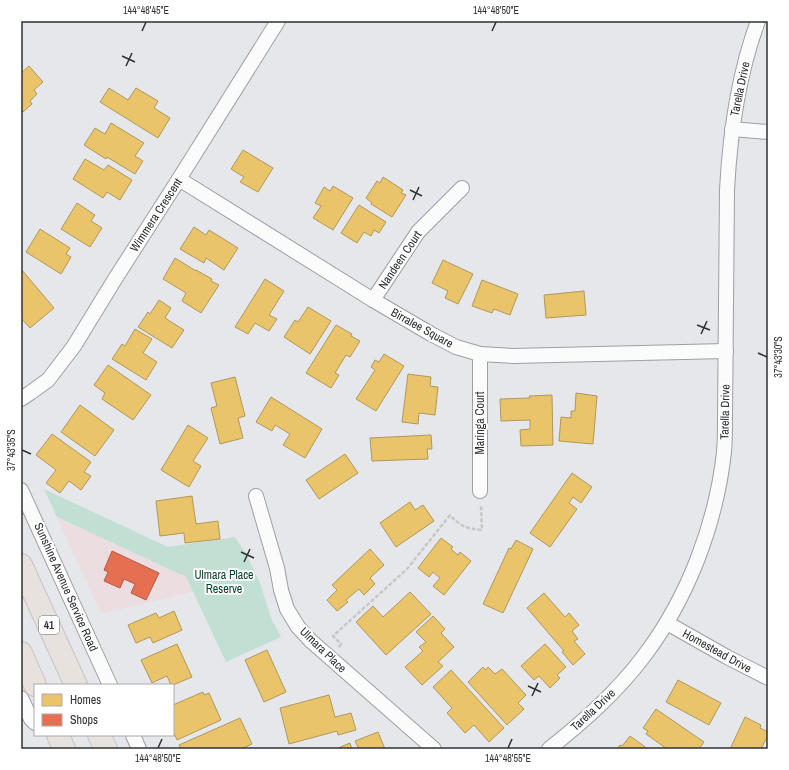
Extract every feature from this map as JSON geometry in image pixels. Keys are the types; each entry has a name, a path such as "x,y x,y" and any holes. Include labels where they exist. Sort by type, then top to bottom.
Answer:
{"main road":[{"name":"41","path":"21,565 76,684"},
{"path":"21,653 35,684"}],"street":[{"name":"Wimmera Crescent","path":"21,399 48,380 74,346 278,21"},
{"name":"Tarella Drive","path":"549,749 596,709 618,687 644,656 667,623 681,596 698,558 709,526 717,495 724,452 727,190 729,157 732,129 741,78 758,21"},
{"path":"732,129 768,132"},
{"name":"Birralee Square","path":"179,179 373,300 456,347 480,354 513,356 726,351"},
{"name":"Nandeen Court","path":"373,300 418,232 462,188"},
{"name":"Maringa Court","path":"480,354 480,491"},
{"name":"Sunshine Avenue Service Road","path":"21,490 110,684"},
{"name":"Ulmara Place","path":"256,496 277,568 281,590 287,609 298,627 310,641 434,749"},
{"name":"Homestead Drive","path":"667,623 768,678"},
{"path":"21,698 31,719 34,722"},
{"path":"133,736 139,749"}],"path":[{"path":"329,658 341,644 333,636 407,569 450,515 466,527 482,530 480,491"}],"shaded area":[{"path":"57,517 186,577 193,592 101,614"}],"green space":[{"name":"Ulmara Place Reserve","path":"44,489 168,547 235,537 245,552 260,583 271,618 281,637 226,662 186,577 57,517"}],"building: Homes":[{"path":"29,66 43,82 34,90 37,94 30,101 32,104 23,112 21,109 21,73"},
{"path":"109,88 128,100 136,88 158,101 154,108 170,118 158,138 100,102"},
{"path":"111,123 144,143 135,156 143,161 135,174 107,157 106,159 84,145 95,128 105,134"},
{"path":"243,150 273,168 258,192 240,182 244,177 231,169"},
{"path":"85,159 104,170 108,165 132,180 120,200 107,192 103,198 73,179"},
{"path":"383,177 403,190 401,193 406,195 392,217 371,204 372,203 366,198 377,181 380,183"},
{"path":"333,186 353,198 333,230 313,218 321,206 315,203 324,187 330,191"},
{"path":"77,203 95,215 91,221 102,228 90,247 61,229"},
{"path":"359,205 386,222 379,233 374,230 371,236 364,232 357,243 341,233"},
{"path":"194,227 206,235 209,230 238,248 224,270 206,258 204,263 180,249"},
{"path":"40,229 70,248 66,254 71,257 61,274 26,252"},
{"path":"175,258 212,279 211,281 219,285 201,313 182,301 186,293 163,279"},
{"path":"443,260 473,274 458,304 445,298 448,291 432,283"},
{"path":"21,269 54,308 30,328 21,318"},
{"path":"265,279 284,291 269,315 277,319 269,331 255,323 248,334 235,327"},
{"path":"482,280 518,294 510,315 494,309 492,313 472,306"},
{"path":"584,291 586,315 546,318 544,295"},
{"path":"159,300 171,308 165,318 184,330 172,348 138,327 148,312 150,314"},
{"path":"308,307 331,321 310,354 284,337 295,320 298,322"},
{"path":"336,325 352,334 351,336 360,341 350,357 346,355 335,373 339,375 331,388 306,373"},
{"path":"135,329 152,339 143,353 157,362 146,380 112,359 122,344 125,346"},
{"path":"384,354 404,366 376,411 356,399 375,370 371,367 375,360 379,362"},
{"path":"108,365 151,395 133,420 102,399 105,393 94,385"},
{"path":"408,374 431,377 430,386 438,387 435,415 419,413 418,424 402,422"},
{"path":"235,377 245,416 238,418 243,438 220,444 211,408 217,406 211,383"},
{"path":"576,393 597,396 593,444 559,441 561,417 571,418 571,411 575,411"},
{"path":"552,395 553,445 521,446 520,430 530,429 530,420 501,421 500,399 530,398 529,396"},
{"path":"271,397 322,429 305,458 283,445 290,434 275,425 272,431 256,422"},
{"path":"80,405 114,430 95,456 61,432"},
{"path":"188,425 208,438 193,461 201,466 189,487 161,470"},
{"path":"52,434 91,462 84,472 91,476 81,490 69,481 60,493 46,483 56,470 36,455"},
{"path":"431,435 432,449 427,449 428,459 372,461 370,438"},
{"path":"345,454 358,473 319,499 306,480"},
{"path":"572,473 592,487 581,503 573,497 569,503 577,509 550,547 530,533"},
{"path":"192,496 196,524 218,521 220,539 185,543 184,533 160,536 156,501"},
{"path":"410,502 415,510 423,505 434,521 396,547 380,523"},
{"path":"441,538 453,547 451,549 458,555 460,552 471,561 444,595 433,586 440,578 433,572 429,577 418,568"},
{"path":"516,540 533,549 503,613 483,604 509,548 511,549"},
{"path":"370,549 384,565 370,578 375,584 364,595 359,589 346,600 348,602 337,611 327,600 337,590 332,585"},
{"path":"410,592 431,614 386,655 356,622 373,606 383,617"},
{"path":"544,593 565,617 569,613 579,625 572,631 578,639 574,641 585,654 573,665 562,652 564,651 527,608"},
{"path":"174,611 182,630 153,643 150,637 136,643 128,625 156,613 159,618"},
{"path":"433,616 445,629 441,633 454,647 438,662 443,666 422,685 405,667 423,651 419,647 426,642 416,632"},
{"path":"177,644 192,677 174,685 171,684 167,676 152,683 141,660"},
{"path":"545,644 566,667 557,675 560,678 550,688 539,676 534,680 521,666"},
{"path":"267,650 286,692 264,702 245,660"},
{"path":"483,667 486,670 488,667 495,674 502,669 526,695 518,703 524,709 507,725 468,682"},
{"path":"451,670 504,728 489,742 474,725 465,733 447,713 452,708 433,687"},
{"path":"678,680 721,703 709,725 666,702"},
{"path":"203,692 204,695 209,693 221,720 177,740 174,733 174,705"},
{"path":"329,695 335,717 351,713 356,730 338,735 337,731 289,744 280,708"},
{"path":"656,709 704,742 699,749 667,749 646,734 648,731 643,728"},
{"path":"745,717 761,725 760,728 768,732 761,749 730,749"},
{"path":"240,718 252,744 241,749 181,749 179,745"},
{"path":"378,732 385,749 359,749 355,741"},
{"path":"630,736 648,749 617,749 620,745 622,746"},
{"path":"350,743 352,749 338,749 338,748"}],"building: Shops":[{"path":"112,551 159,573 146,600 131,593 135,584 124,579 120,588 104,581 108,572 104,570"}]}
